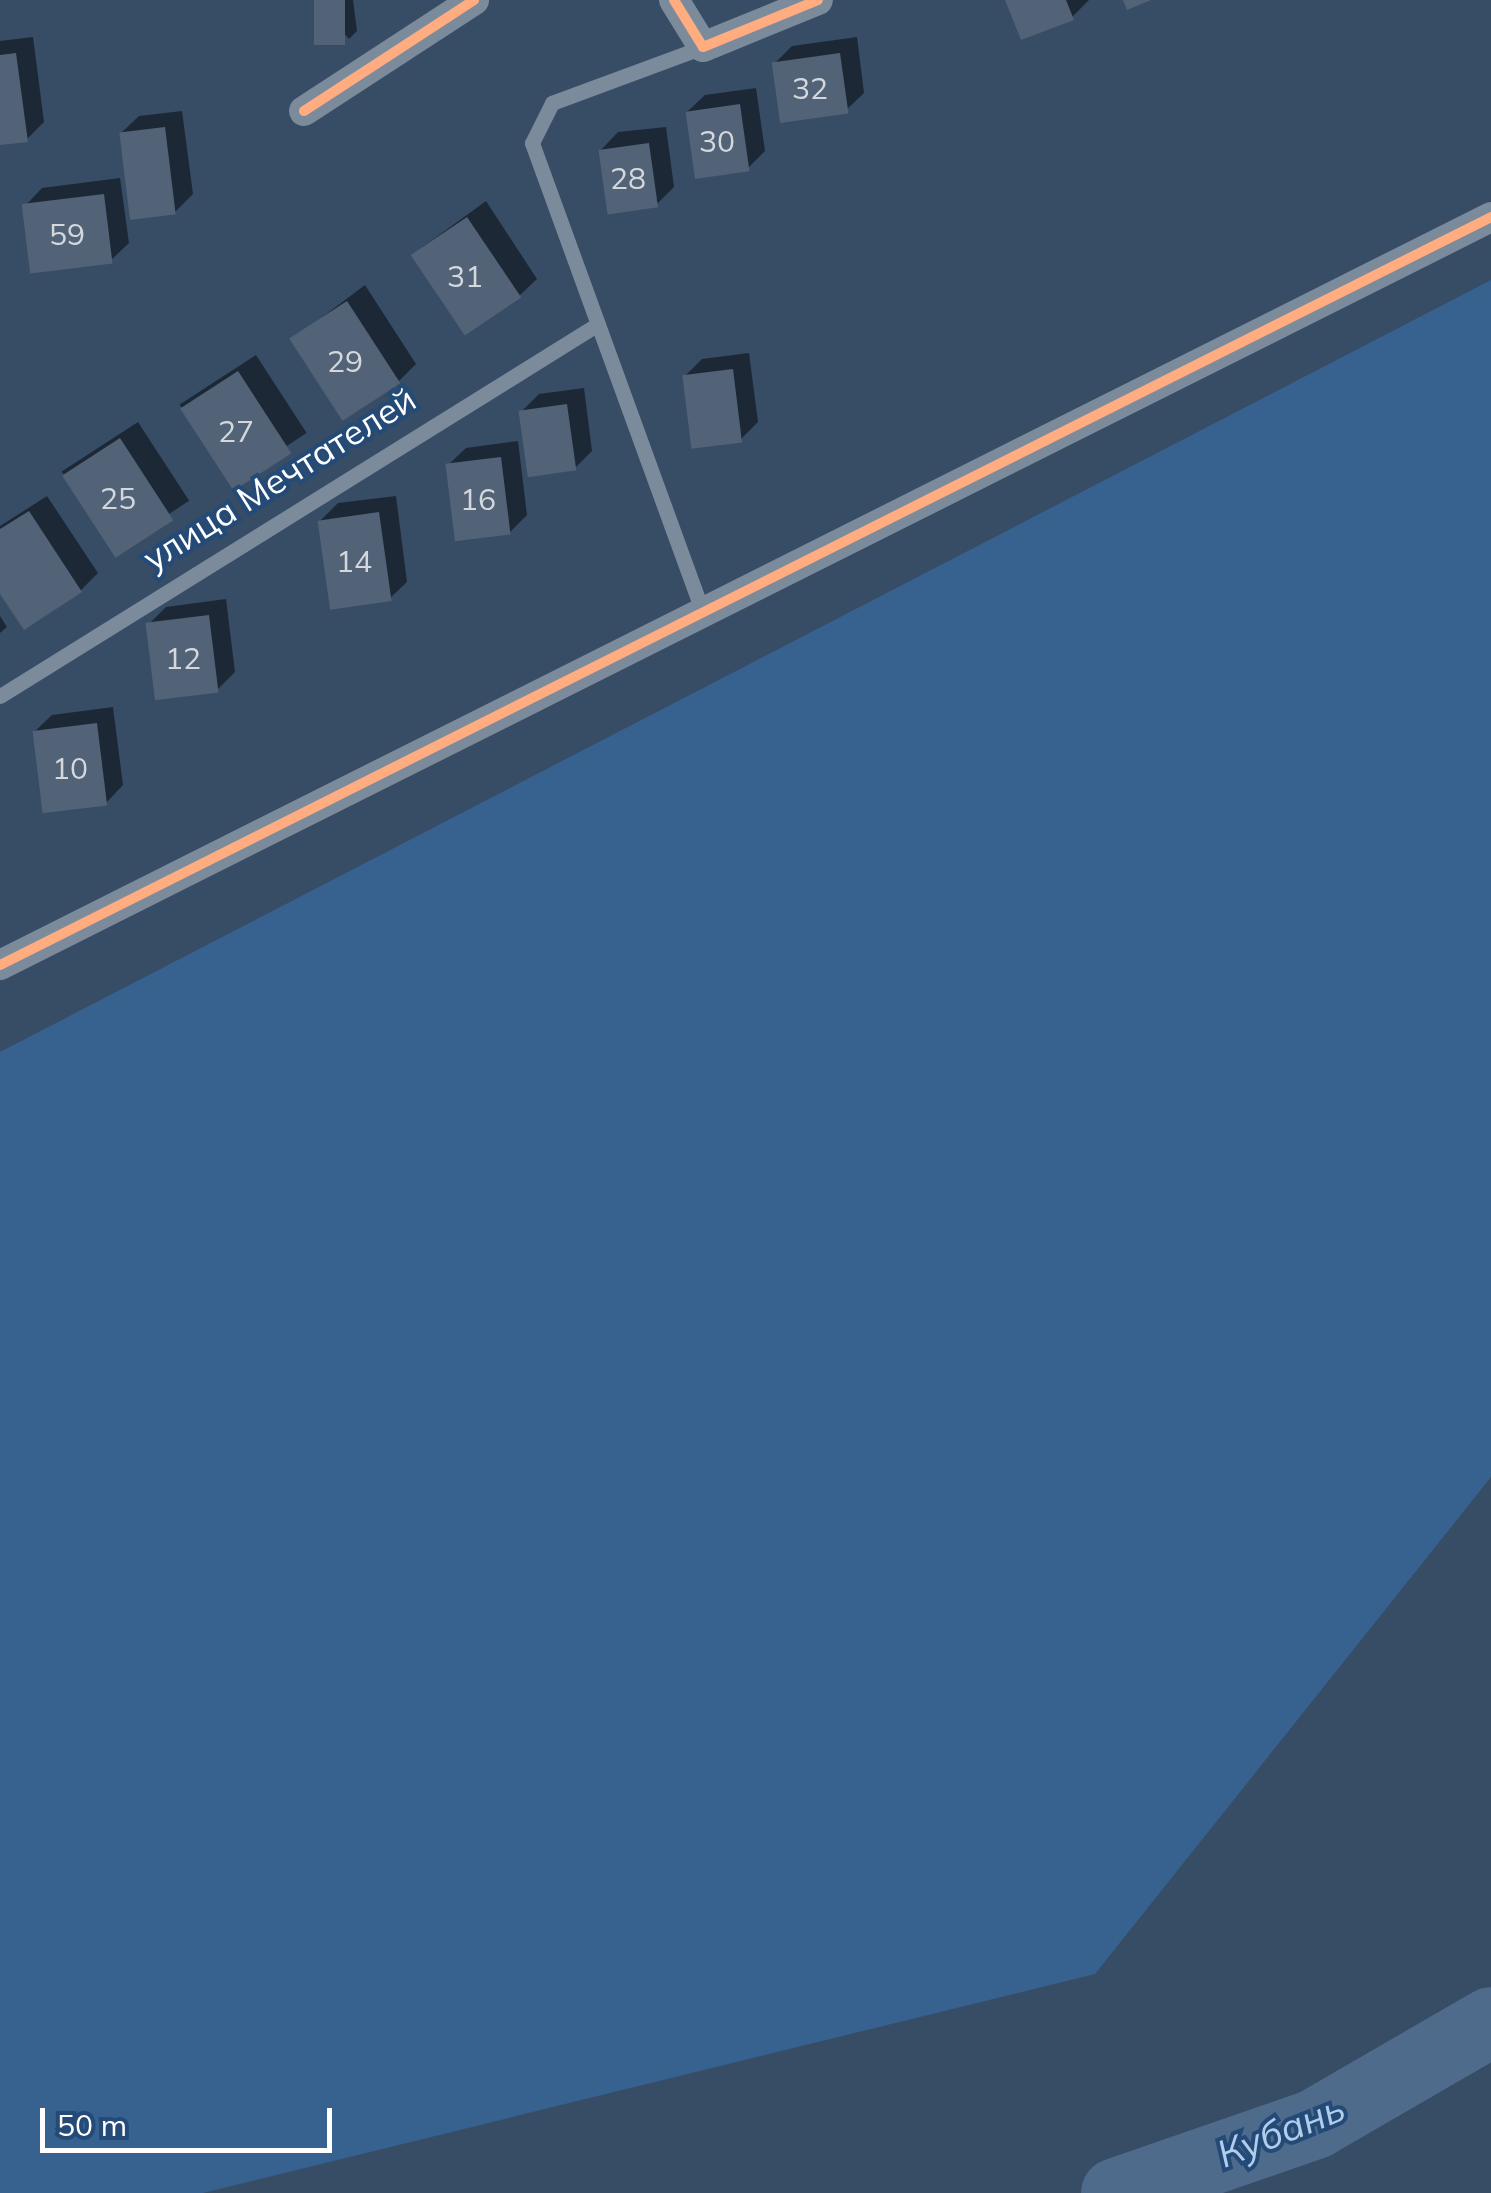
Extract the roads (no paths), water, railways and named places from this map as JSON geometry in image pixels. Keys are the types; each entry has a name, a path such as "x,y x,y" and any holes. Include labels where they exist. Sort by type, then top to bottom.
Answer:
{"street":[{"path":"304,111 474,0"},
{"path":"674,0 702,47 818,0"},
{"path":"0,966 1491,218"}],"lane":[{"path":"702,47 552,103 532,143 704,612"},
{"name":"улица Мечтателей","path":"0,696 598,324"}],"waterway":[{"name":"Кубань","path":"1116,2193 1315,2124 1491,2022"}]}
